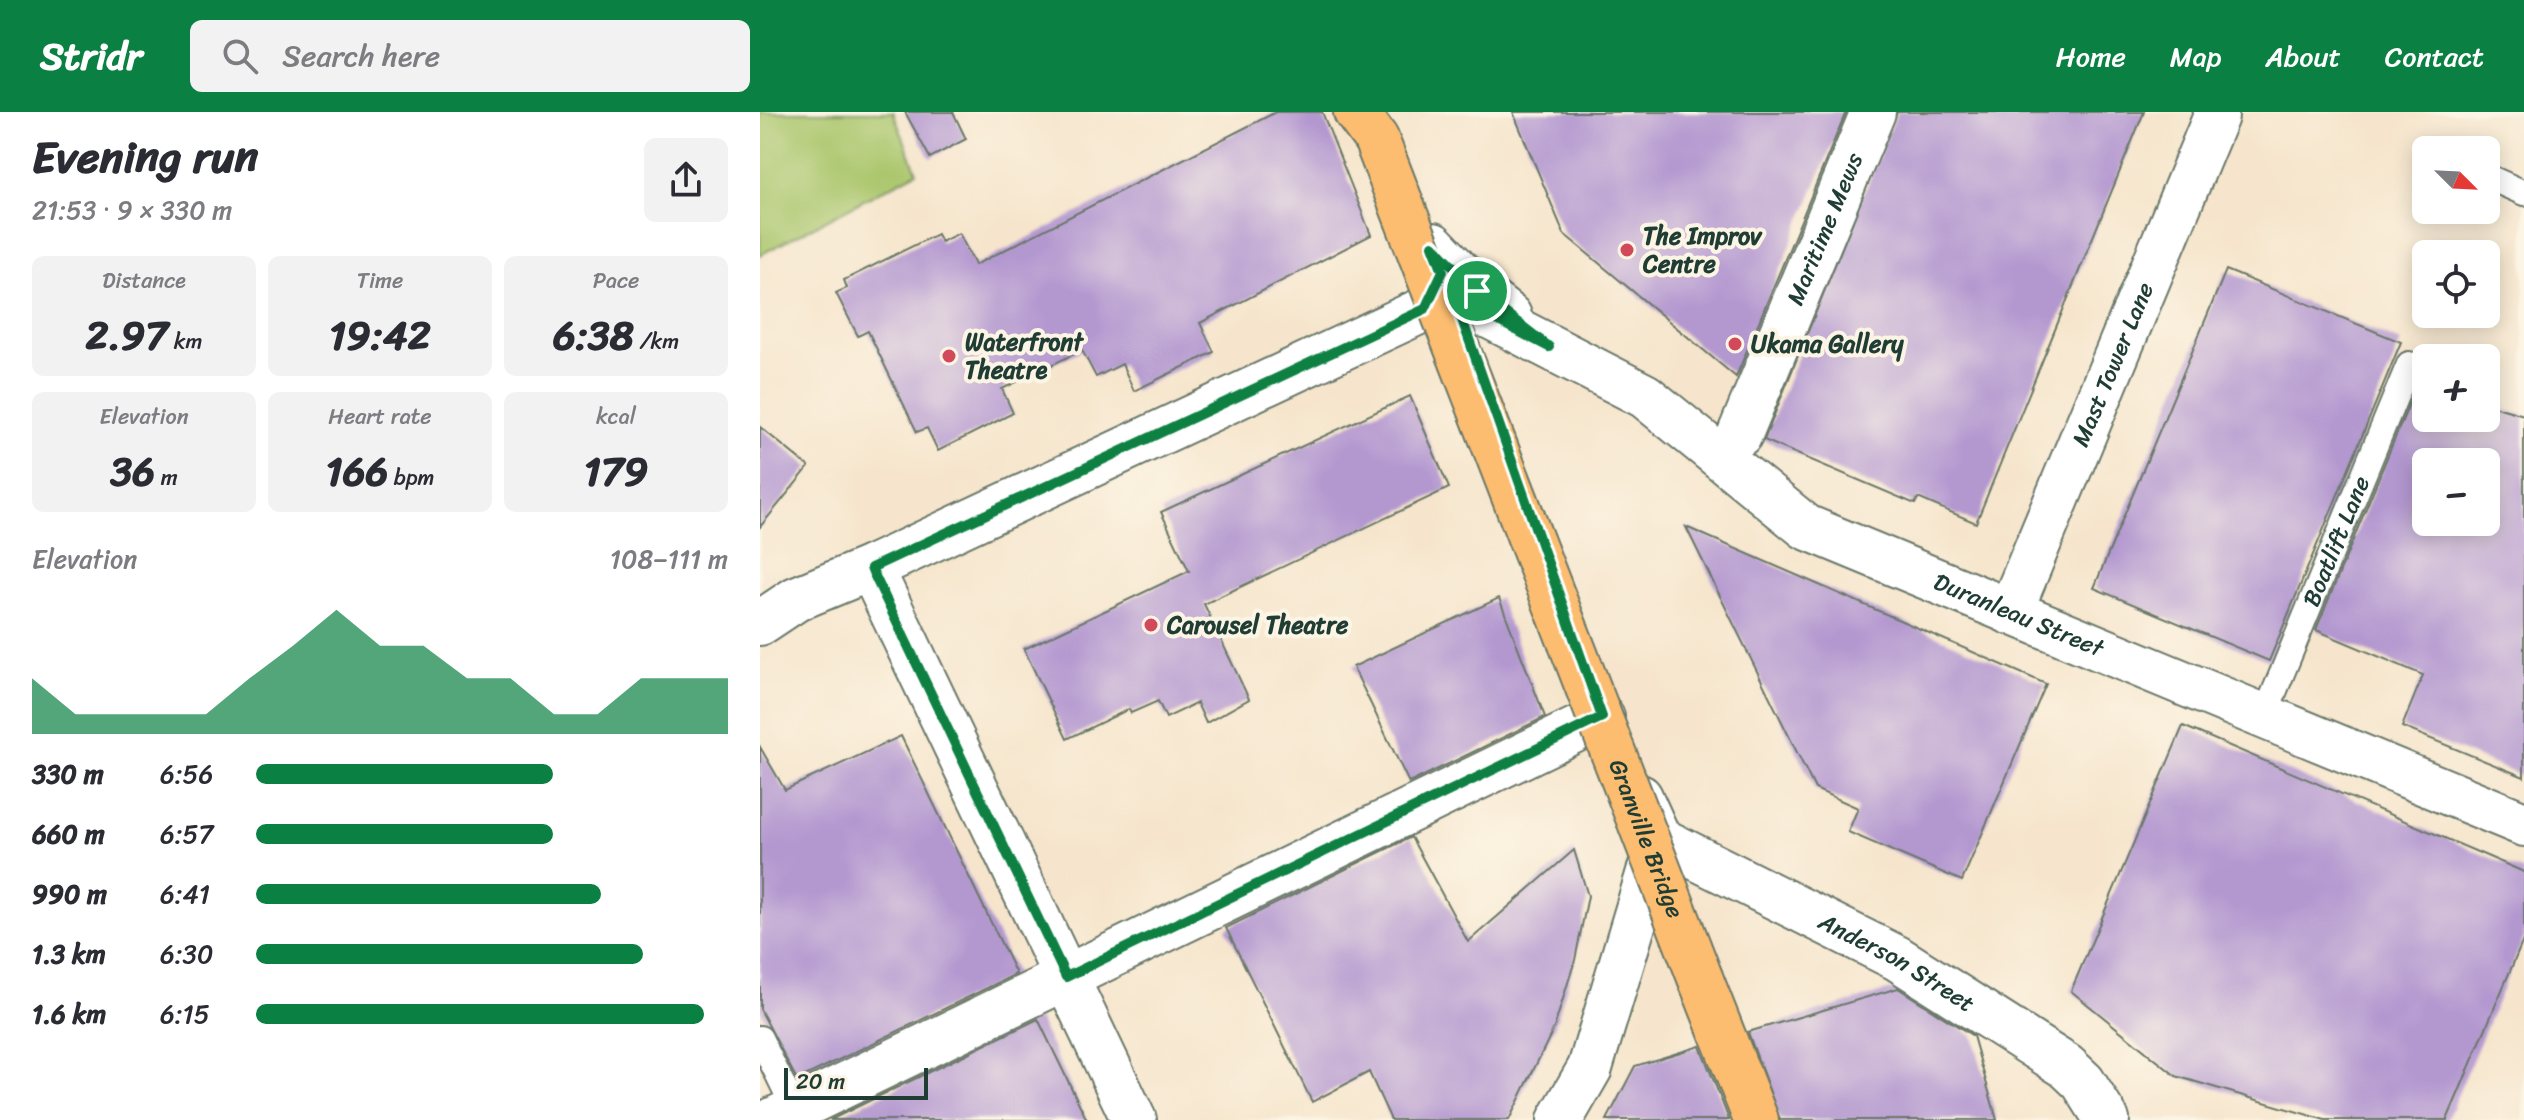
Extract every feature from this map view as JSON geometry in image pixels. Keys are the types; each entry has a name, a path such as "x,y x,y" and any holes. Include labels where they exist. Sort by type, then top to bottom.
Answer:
{"highway":[{"name":"Granville Bridge","path":"1372,119 1756,1120"}],"street":[{"name":"Maritime Mews","path":"1740,434 1873,112"},
{"name":"Mast Tower Lane","path":"2010,612 2216,116"},
{"path":"1372,119 1440,284 1602,717 1659,839 1590,1068 1560,1120"},
{"name":"Duranleau Street","path":"1440,284 1477,291 1549,347"},
{"name":"Duranleau Street","path":"1440,284 1489,316 1645,396 1806,527 2524,824"},
{"path":"760,623 796,599 871,568 1440,284"},
{"path":"871,568 1134,1120"},
{"path":"784,1115 1602,717"},
{"name":"Anderson Street","path":"1659,839 1897,958 2066,1066 2083,1082 2107,1120"}],"lane":[{"path":"2500,182 2524,193"},
{"name":"Boatlift Lane","path":"2264,717 2409,364"},
{"path":"760,1038 784,1115"}],"green space":[{"path":"760,112 893,112 917,172 760,255"}],"building":[{"path":"905,112 953,112 966,139 930,158"},
{"path":"1276,112 1322,112 1371,235 1200,323 1214,352 1134,391 1122,364 1096,377 1082,350 1002,389 1013,413 938,451 927,428 917,432 868,331 858,336 836,293 847,288 844,280 937,234 941,242 959,233 975,265"},
{"path":"1513,112 1846,112 1736,377 1564,234"},
{"path":"1897,112 2144,112 1976,523 1918,498 1915,504 1764,440"},
{"path":"2226,270 2401,342 2269,661 2094,588"},
{"path":"1410,396 1449,488 1204,604 1249,699 1206,723 1197,703 1166,718 1158,701 1131,713 1129,709 1067,739 1024,649 1189,571 1161,512"},
{"path":"2412,397 2412,432 2500,432 2500,408 2524,415 2524,777 2402,727 2423,675 2316,630"},
{"path":"760,427 809,467 760,527"},
{"path":"1686,527 2046,684 1962,881 1848,832 1858,808 1815,789"},
{"path":"1499,598 1545,717 1409,783 1353,667"},
{"path":"2183,726 2524,872 2524,938 2447,1120 2325,1120 2176,1076 2071,991"},
{"path":"901,736 1016,974 797,1080 760,1009 760,747 785,790"},
{"path":"1411,837 1468,942 1574,850 1588,896 1575,960 1554,1028 1509,1120 1391,1120 1369,1072 1312,1102 1226,928"},
{"path":"1898,988 1973,1036 1997,1120 1780,1120 1748,1032"},
{"path":"1038,1019 1087,1120 830,1120"},
{"path":"1700,1046 1729,1120 1607,1120 1635,1066"}],"place":[{"name":"The Improv Centre","path":"1627,250"},
{"name":"Ukama Gallery","path":"1735,344"},
{"name":"Waterfront Theatre","path":"949,356"},
{"name":"Carousel Theatre","path":"1151,625"}],"route":[{"path":"1433,245 1477,291 1549,347 1489,316 1458,308 1602,717 1066,977 871,568 1425,309 1436,292 1443,271 1433,245"}]}
